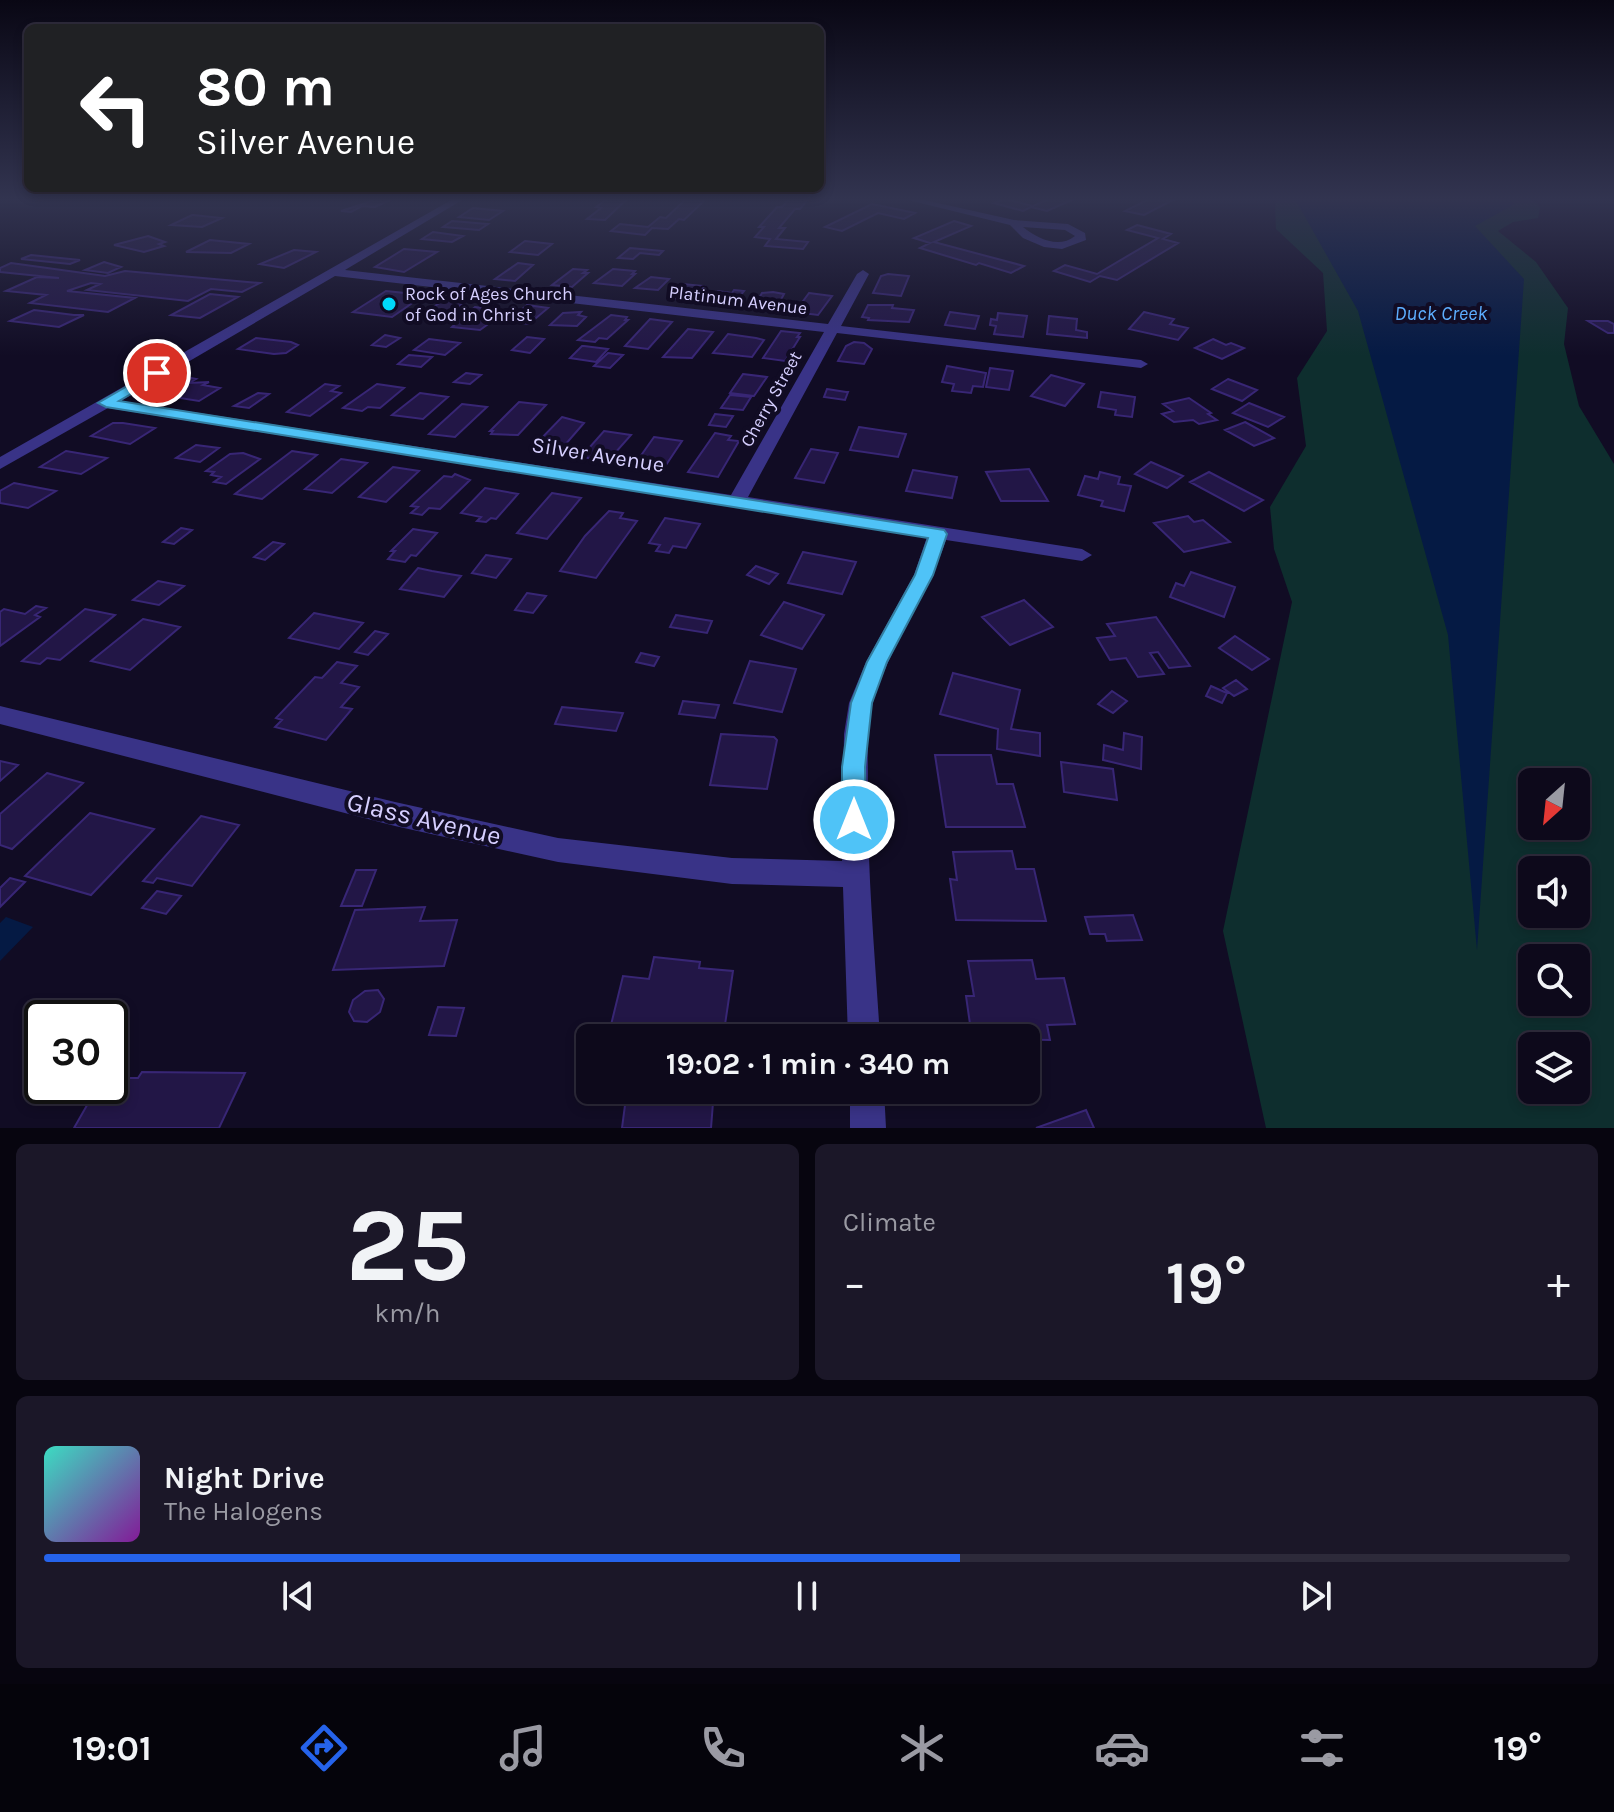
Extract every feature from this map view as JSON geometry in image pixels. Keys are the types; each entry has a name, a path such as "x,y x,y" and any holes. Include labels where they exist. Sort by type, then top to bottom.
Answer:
{"street":[{"path":"0,464 367,252"},
{"name":"Platinum Avenue","path":"332,272 1141,364"},
{"name":"Cherry Street","path":"737,501 863,274"},
{"name":"Silver Avenue","path":"106,403 1082,555"},
{"path":"863,1024 854,767 861,703 877,662 924,575 938,534"},
{"name":"Glass Avenue","path":"0,715 395,814 558,850 732,871 856,874"},
{"path":"867,1104 868,1128"}],"green space":[{"path":"1300,252 1523,252 1536,262 1568,308 1564,344 1579,406 1614,464 1614,1128 1266,1128 1223,931 1292,602 1274,549 1270,507 1306,446 1297,378 1327,331 1323,273"}],"water":[{"name":"Duck Creek","path":"1325,252 1499,252 1524,279 1477,950 1448,635 1358,311"},
{"path":"6,917 33,927 0,961 0,923"}],"building":[{"path":"187,252 234,252 231,253"},
{"path":"290,252 316,252 284,268 260,264"},
{"path":"400,252 437,252 404,272 375,267"},
{"path":"510,252 542,252 538,255"},
{"path":"626,252 662,252 659,255 640,253 633,259 618,258"},
{"path":"932,252 970,252 1024,266 1011,273 979,263 976,265"},
{"path":"1135,252 1164,252 1117,280 1100,276 1090,282 1054,271 1065,265 1097,274"},
{"path":"31,255 80,260 70,264 21,259"},
{"path":"104,262 121,267 108,273 85,270"},
{"path":"11,263 105,276 125,271 260,283 242,292 211,289 188,301 87,290 100,284 91,283 67,291 135,298 108,312 30,303 46,295 6,291 37,277 59,278 0,272 0,268"},
{"path":"518,263 533,265 515,281 495,279"},
{"path":"573,269 587,270 583,273 588,273 572,287 552,285"},
{"path":"613,269 635,271 632,274 635,274 622,286 594,283"},
{"path":"881,276 909,276 901,296 873,293"},
{"path":"651,277 669,279 658,290 635,288"},
{"path":"682,284 704,286 692,300 670,298"},
{"path":"734,290 744,291 735,302 710,300 718,291 732,293"},
{"name":"Rock of Ages Church of God in Christ","path":"386,291 424,295 392,317 353,312"},
{"path":"762,293 784,294 777,307 773,310 754,307"},
{"path":"809,293 832,296 818,315 795,312"},
{"path":"210,294 238,297 200,318 171,315"},
{"path":"450,296 470,298 447,315 426,312"},
{"path":"527,305 548,308 529,324 508,321"},
{"path":"868,305 893,305 892,308 914,310 909,322 868,320 862,317"},
{"path":"475,307 506,311 480,330 452,327"},
{"path":"34,310 84,315 59,327 10,321"},
{"path":"581,312 578,315 586,317 577,326 550,325 563,313"},
{"path":"950,312 979,316 975,329 945,325"},
{"path":"1144,312 1174,319 1170,324 1188,328 1178,340 1129,329"},
{"path":"998,313 1027,316 1023,337 994,334 996,326 990,325 991,319 997,320"},
{"path":"611,315 627,317 625,320 628,320 607,339 599,338 595,342 578,340"},
{"path":"1049,316 1077,319 1076,330 1087,332 1087,338 1047,334"},
{"path":"650,319 672,322 648,349 625,346"},
{"path":"1588,321 1608,321 1614,324 1614,333 1608,333"},
{"path":"688,329 713,332 692,358 663,357"},
{"path":"781,331 800,333 785,361 763,358"},
{"path":"728,334 764,340 752,357 713,353"},
{"path":"385,335 400,338 386,347 372,345"},
{"path":"527,337 544,339 530,353 512,350"},
{"path":"256,338 298,345 286,353 274,354 238,349"},
{"path":"429,339 460,343 445,355 414,350"},
{"path":"1213,339 1244,348 1222,359 1195,348"},
{"path":"854,342 864,343 872,349 864,364 838,361 846,346"},
{"path":"582,346 608,349 596,362 570,358"},
{"path":"608,353 623,355 610,368 594,366"},
{"path":"409,355 432,357 421,367 398,364"},
{"path":"947,366 986,373 983,387 973,386 971,393 952,391 954,384 942,382"},
{"path":"990,368 1013,371 1009,390 986,387"},
{"path":"466,373 481,375 470,384 454,382"},
{"path":"743,374 767,377 754,396 730,393"},
{"path":"1051,375 1084,384 1065,406 1031,396"},
{"path":"191,378 196,379 189,383 209,382 203,385 220,388 199,401 161,395"},
{"path":"1228,379 1257,390 1242,401 1212,389"},
{"path":"325,384 339,386 331,391 341,393 310,416 287,412"},
{"path":"377,384 404,388 380,408 368,407 362,411 343,408"},
{"path":"827,389 848,392 845,400 824,397"},
{"path":"1101,392 1135,397 1132,417 1115,415 1116,410 1098,407"},
{"path":"258,393 269,394 249,408 234,406"},
{"path":"420,393 448,397 423,419 392,415"},
{"path":"730,395 751,397 743,410 721,408"},
{"path":"1189,398 1217,420 1199,424 1193,420 1174,422 1162,414 1173,411 1163,404"},
{"path":"519,402 546,405 518,435 491,434 493,431 490,431"},
{"path":"1249,403 1284,417 1268,427 1233,413"},
{"path":"462,404 487,407 455,437 429,434"},
{"path":"715,414 733,416 726,427 709,425"},
{"path":"562,417 584,423 558,453 531,449"},
{"path":"1245,422 1274,438 1254,446 1225,430"},
{"path":"113,423 155,428 130,444 91,436"},
{"path":"859,427 906,434 898,457 850,450"},
{"path":"604,431 631,435 608,461 581,457"},
{"path":"715,433 731,436 728,440 739,441 718,477 688,472"},
{"path":"654,437 682,441 664,468 635,464"},
{"path":"196,445 219,448 200,462 176,458"},
{"path":"811,449 838,453 824,483 795,478"},
{"path":"66,451 107,458 81,474 40,467"},
{"path":"292,451 317,455 262,499 235,494"},
{"path":"243,453 260,459 226,484 214,482 221,477 206,471 230,454"},
{"path":"341,459 367,463 332,493 305,489"},
{"path":"1151,462 1183,476 1167,488 1135,474"},
{"path":"393,467 419,471 386,502 359,497"},
{"path":"1029,469 1048,501 1001,501 986,472"},
{"path":"913,470 957,477 952,498 906,491"},
{"path":"1100,472 1120,477 1118,484 1131,486 1124,511 1101,506 1103,501 1078,495 1085,476 1098,479"},
{"path":"1209,472 1263,500 1244,511 1190,482"},
{"path":"455,474 470,480 440,509 429,508 422,515 411,513 418,507 411,506 444,476 452,477"},
{"path":"14,483 56,491 28,508 0,503 0,491"},
{"path":"485,488 518,494 496,519 477,521 481,517 461,513"},
{"path":"552,493 581,498 547,539 517,533"},
{"path":"609,511 623,513 620,518 637,521 596,578 560,571 585,536"},
{"path":"1188,516 1194,522 1203,520 1230,542 1184,552 1154,523"},
{"path":"665,518 700,524 686,548 673,546 669,553 656,551 660,545 649,543"},
{"path":"181,528 192,530 174,544 163,542"},
{"path":"413,529 437,533 416,556 411,555 405,562 388,559 395,551 391,551"},
{"path":"273,542 284,544 265,560 254,557"},
{"path":"803,552 856,562 842,594 788,583"},
{"path":"486,555 511,559 496,578 472,573"},
{"path":"756,566 778,574 769,584 747,575"},
{"path":"418,568 461,576 444,597 400,589"},
{"path":"1191,572 1235,587 1224,617 1170,597 1176,583 1184,586"},
{"path":"158,581 184,586 159,605 133,600"},
{"path":"527,593 546,596 533,613 515,610"},
{"path":"1024,600 1053,627 1010,645 982,617"},
{"path":"784,602 824,615 802,649 761,635"},
{"path":"36,606 46,608 35,615 40,617 0,646 0,612 4,609 25,614"},
{"path":"85,609 115,615 60,660 47,658 40,664 22,661"},
{"path":"314,613 363,623 339,649 289,638"},
{"path":"676,615 712,621 707,633 670,627"},
{"path":"1156,617 1190,666 1169,668 1158,652 1150,653 1164,674 1138,677 1126,658 1110,660 1097,638 1115,636 1107,624"},
{"path":"143,619 180,627 130,670 91,661"},
{"path":"375,631 388,634 368,655 355,652"},
{"path":"1235,636 1269,659 1252,670 1219,648"},
{"path":"641,653 659,657 654,666 636,662"},
{"path":"750,661 796,669 782,712 734,703"},
{"path":"337,662 357,666 341,683 359,687 341,707 352,709 326,740 275,727 282,720 276,718 315,677 322,678"},
{"path":"953,673 1020,690 1011,729 1040,733 1040,756 997,749 998,729 940,714"},
{"path":"1236,680 1247,689 1234,696 1223,688"},
{"path":"1211,686 1227,693 1222,703 1206,696"},
{"path":"1112,691 1127,701 1113,713 1098,704"},
{"path":"683,701 719,705 715,718 679,714"},
{"path":"562,707 623,713 616,731 555,724"},
{"path":"1124,733 1142,737 1141,769 1103,760 1104,745 1123,750"},
{"path":"721,734 774,737 777,740 767,789 710,785"},
{"path":"935,755 991,755 997,784 1013,784 1025,827 946,827"},
{"path":"0,761 18,765 0,781"},
{"path":"1061,762 1113,769 1117,800 1064,792"},
{"path":"47,773 83,783 12,849 0,845 0,814"},
{"path":"90,813 154,829 91,895 25,876"},
{"path":"201,816 239,825 192,886 157,878 153,883 143,881"},
{"path":"1012,851 1016,869 1034,869 1046,921 956,920 950,879 957,880 953,852"},
{"path":"356,870 376,870 362,906 341,906"},
{"path":"10,878 25,882 0,907 0,888"},
{"path":"157,891 181,896 166,914 142,908"},
{"path":"425,907 420,921 457,920 444,966 333,970 355,910"},
{"path":"1133,915 1142,940 1107,941 1105,934 1090,934 1085,917"},
{"path":"654,957 700,962 699,968 733,971 725,1024 611,1024 623,976 649,979"},
{"path":"1032,960 1036,979 1064,978 1075,1024 1047,1025 1050,1040 1040,1040 1040,1024 970,1024 966,996 974,996 968,961"},
{"path":"378,990 384,999 380,1012 367,1022 354,1021 349,1012 353,1000 365,991"},
{"path":"438,1007 464,1008 456,1036 429,1035"},
{"path":"142,1072 245,1073 219,1128 74,1128 88,1104 128,1104 128,1078 138,1078"},
{"path":"625,1104 713,1104 711,1128 622,1128"},
{"path":"1086,1110 1094,1128 1036,1128"}],"place":[{"name":"Rock of Ages Church of God in Christ","path":"389,304"}],"route":[{"path":"157,373 106,403 938,534 924,575 877,662 861,703 854,767 854,820"}]}
